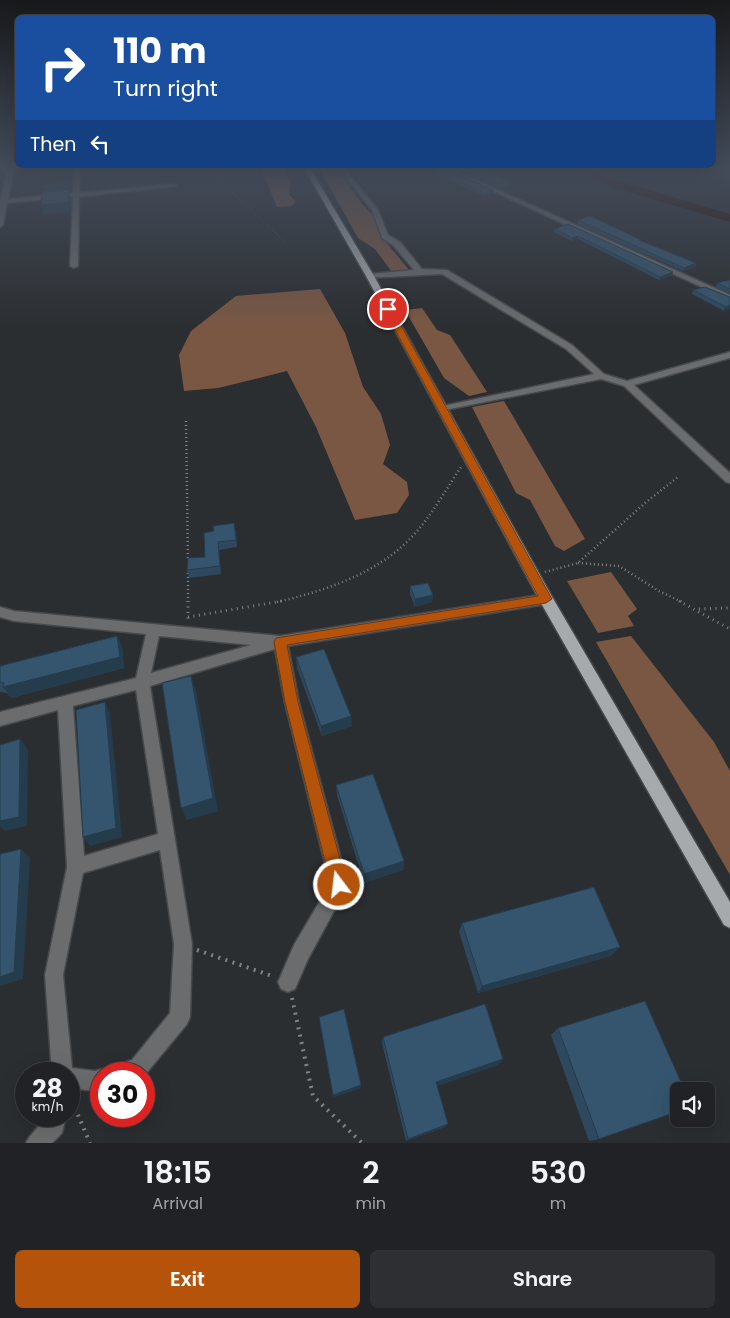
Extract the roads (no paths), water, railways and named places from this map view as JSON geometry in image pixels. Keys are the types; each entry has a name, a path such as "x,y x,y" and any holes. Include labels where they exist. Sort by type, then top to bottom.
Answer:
{"main road":[{"path":"338,221 370,276 546,599 730,919"}],"street":[{"path":"74,266 75,221"},
{"path":"379,221 385,236 397,244 420,272"},
{"path":"562,221 730,298"},
{"path":"370,276 444,272 569,347 601,376 627,384 730,479"},
{"path":"627,384 730,355"},
{"path":"443,409 601,376"},
{"path":"0,719 142,682 280,642 546,599"},
{"path":"0,612 14,616 280,642"},
{"path":"143,1062 180,1017 183,944 142,682 154,629"},
{"path":"280,642 292,702 339,885 301,952 288,982"},
{"path":"61,1062 54,975 76,867 64,702"},
{"path":"76,867 167,840"},
{"path":"37,1143 52,1127"}]}
